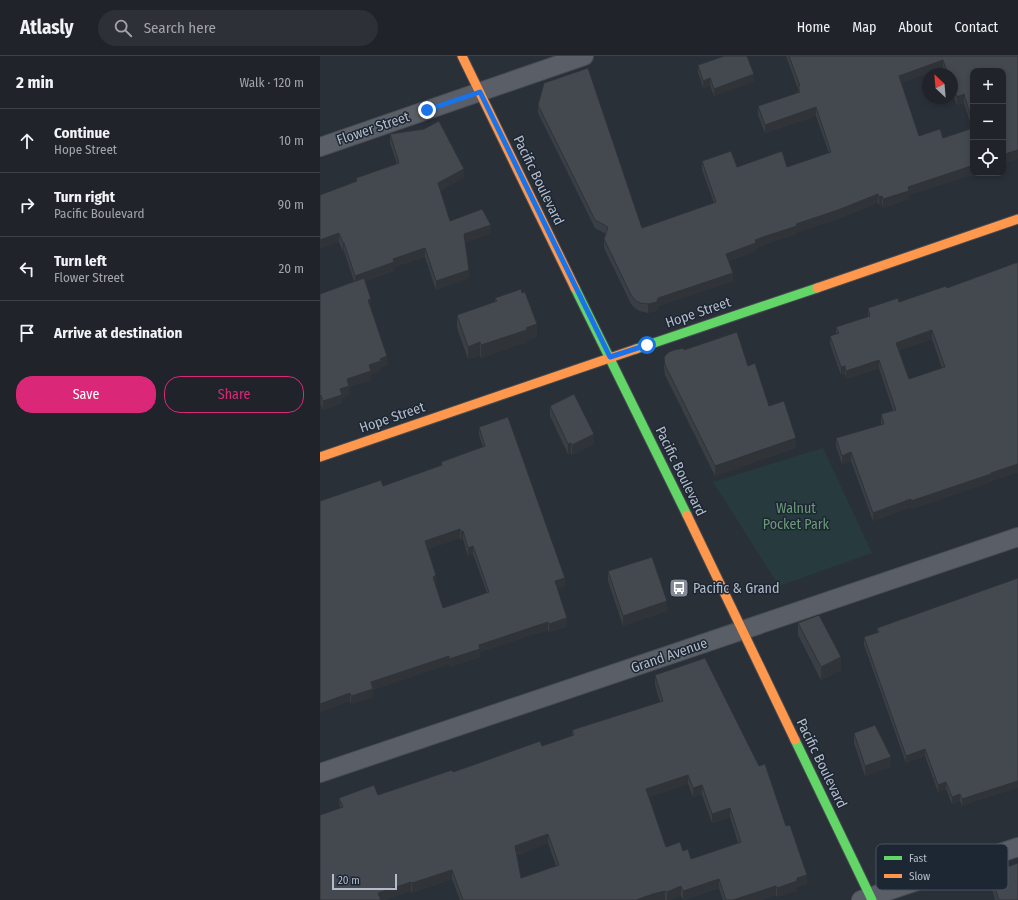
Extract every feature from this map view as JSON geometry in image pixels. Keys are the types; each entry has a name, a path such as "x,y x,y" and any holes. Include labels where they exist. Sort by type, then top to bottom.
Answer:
{"main road":[{"name":"Pacific Boulevard","path":"462,56 743,631 868,899"},
{"name":"Hope Street","path":"320,457 1018,219"}],"street":[{"name":"Flower Street","path":"320,147 584,56"},
{"name":"Grand Avenue","path":"320,773 1018,537"},
{"path":"1008,850 1018,847"},
{"path":"868,899 894,890"}],"green space":[{"name":"Walnut Pocket Park","path":"823,448 872,553 779,586 713,482"}],"building":[{"path":"724,56 747,56 754,74 714,89 710,78 703,81 698,65"},
{"path":"789,56 1018,56 1018,150 1006,154 1006,68 970,68 970,114 964,94 958,97 958,68 946,68 943,60 899,76 919,136 940,129 943,138 970,129 970,166 908,187 909,191 883,199 882,196 879,197 878,194 838,210 796,224 797,226 755,240 756,243 726,254 733,273 658,298 657,302 648,304 636,301 631,295 604,239 608,227 595,220 538,105 544,83 588,68 642,228 716,202 702,161 731,151 737,167 782,151 787,167 831,152 816,107 765,125 758,106 800,92 798,87 800,86"},
{"path":"439,121 464,169 438,183 450,221 482,209 491,225 464,234 469,270 436,281 425,248 393,259 394,262 355,276 339,233 320,240 320,195 357,181 356,178 399,163 390,134 424,129"},
{"path":"1018,262 1018,464 873,513 851,452 842,456 836,438 884,424 881,414 896,410 879,360 846,371 845,366 841,367 830,336 839,333 836,327 870,316 868,308 898,298 899,302 946,286 947,288","holes":["932,330 945,367 909,379 896,343"]},
{"path":"364,278 371,299 368,300 387,356 380,359 381,361 369,365 371,371 347,379 349,386 340,389 342,395 323,401 321,395 320,396 320,294"},
{"path":"521,289 522,293 525,292 537,324 526,328 527,330 481,345 480,342 468,347 457,315 497,301 495,298"},
{"path":"737,332 748,366 755,363 769,406 784,401 796,438 715,466 665,365 664,357 669,352 674,350 684,348 684,350"},
{"path":"574,394 594,434 572,445 571,443 568,444 550,406"},
{"path":"508,417 565,578 555,581 567,618 549,624 548,622 479,645 480,649 449,659 449,656 371,682 373,689 351,696 350,693 320,704 320,501 381,480 383,486 442,465 441,462 485,446 479,427","holes":["460,529 461,532 463,531 468,548 473,546 489,592 443,608 433,577 436,575 425,541"]},
{"path":"652,557 667,601 623,616 608,571"},
{"path":"1018,578 1018,781 962,799 960,794 952,797 946,782 938,785 925,749 906,756 864,637 879,632 877,628"},
{"path":"819,615 841,657 821,667 798,623"},
{"path":"705,658 759,766 765,764 786,826 790,825 807,875 797,878 797,881 777,888 776,886 733,900 726,900 719,879 683,891 681,886 667,892 665,891 653,894 636,900 463,900 452,870 378,893 381,900 320,900 320,815 343,807 339,798 374,785 378,795 452,770 453,772 540,741 542,746 574,735 572,730 663,701 655,675","holes":["688,775 693,788 702,785 712,814 730,808 741,842 691,859 688,849 683,851 680,842 666,847 646,789","548,834 559,865 521,878 515,846"]},
{"path":"875,725 891,757 865,766 854,733"},
{"path":"1018,863 1018,900 999,900 996,890 1008,890 1008,866"}],"traffic: fast":[{"path":"575,288 687,515"},
{"path":"636,349 817,288"},
{"path":"795,740 872,900"}],"traffic: slow":[{"path":"462,56 575,288"},
{"path":"817,288 1018,219"},
{"path":"320,457 636,349"},
{"path":"687,515 795,740"}],"place":[{"name":"Pacific & Grand","path":"679,588"}],"route":[{"path":"427,110 480,92 610,357 647,345"}]}
